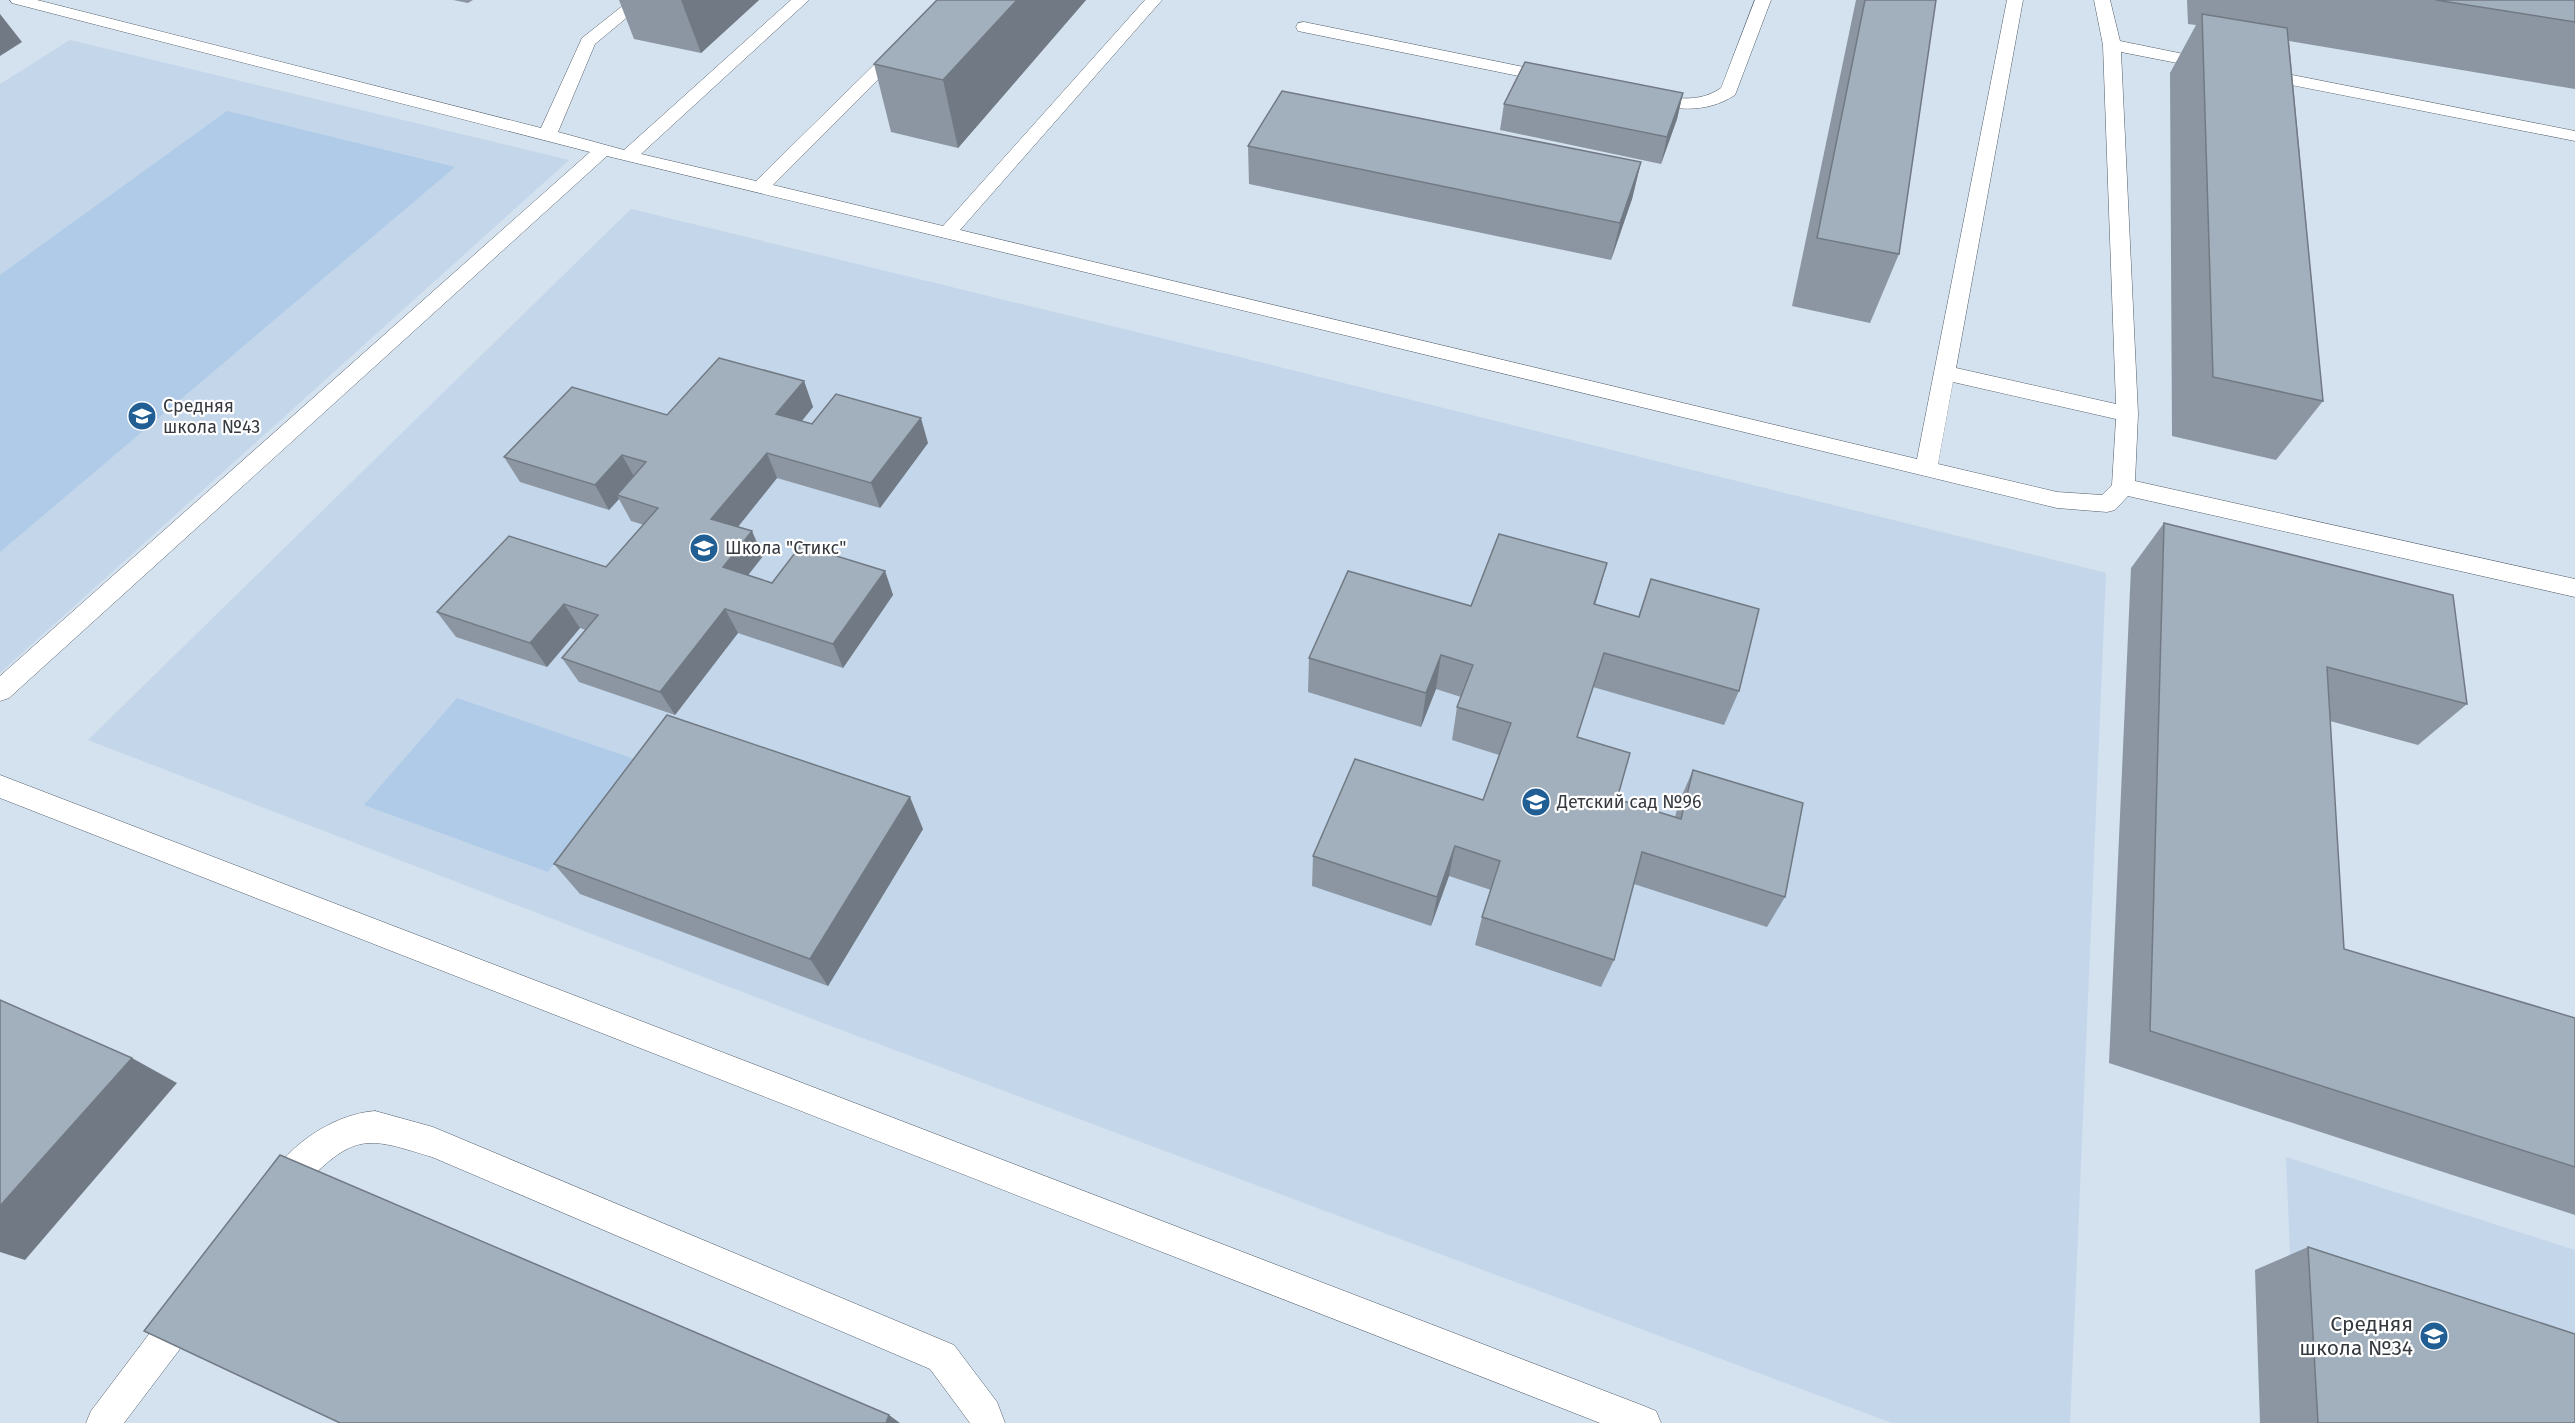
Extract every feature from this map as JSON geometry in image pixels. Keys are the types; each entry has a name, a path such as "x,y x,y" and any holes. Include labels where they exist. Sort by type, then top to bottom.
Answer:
{"lane":[{"path":"18,0 760,189 1926,470 2057,500 2107,504 2123,488 2127,414 2112,45 2102,0"},
{"path":"547,136 588,42 640,0"},
{"path":"628,156 801,0"},
{"path":"760,189 949,0"},
{"path":"947,233 1154,0"},
{"path":"1635,95 1693,104 1705,104 1717,100 1729,91 1763,0"},
{"path":"1926,470 2015,0"},
{"path":"1304,27 1566,81"},
{"path":"2112,45 2575,136"},
{"path":"0,691 603,150"},
{"path":"1945,373 2127,414"},
{"path":"2123,488 2575,588"},
{"path":"0,786 1644,1423"},
{"path":"262,1214 291,1175 336,1135 374,1126 433,1142 942,1358 985,1414 988,1423"},
{"path":"103,1423 204,1290"}],"shaded area":[{"name":"Средняя школа №43","path":"70,40 569,160 0,673 0,84"},
{"path":"227,111 455,167 0,552 0,275"},
{"name":"Детский сад №96","path":"631,209 1235,356 2106,573 2070,1423 1892,1423 844,1031 88,740"},
{"path":"457,698 634,759 548,872 364,805"},
{"name":"Средняя школа №34","path":"2286,1157 2575,1250 2575,1423 2297,1423"}],"building":[{"path":"937,0 1017,0 943,80 874,64"},
{"path":"1865,0 1936,0 1899,254 1817,238"},
{"path":"2436,0 2575,0 2575,22"},
{"path":"2202,14 2287,28 2323,401 2213,377"},
{"path":"1525,62 1683,93 1667,137 1504,104"},
{"path":"1282,91 1641,162 1620,223 1248,146"},
{"path":"719,358 804,381 776,414 812,424 836,394 921,418 871,483 767,453 711,519 752,531 723,567 772,583 801,545 885,571 833,644 725,609 660,692 562,658 598,615 564,604 530,643 437,612 509,536 606,567 658,508 617,495 646,462 622,455 595,485 504,457 572,387 667,415"},
{"path":"2164,523 2453,595 2467,704 2327,667 2344,949 2575,1018 2575,1167 2150,1031"},
{"path":"1499,534 1607,563 1594,604 1639,617 1651,579 1759,609 1739,691 1604,653 1577,737 1630,753 1617,799 1681,819 1693,770 1803,803 1785,897 1642,852 1614,960 1482,917 1500,861 1455,846 1437,897 1313,856 1355,759 1483,800 1511,723 1457,707 1473,665 1441,655 1426,693 1309,658 1348,571 1471,606"},
{"path":"667,715 910,797 810,959 554,864"},
{"path":"0,1000 132,1058 0,1206"},
{"path":"280,1155 889,1415 886,1423 340,1423 144,1331"},
{"path":"2308,1247 2575,1334 2575,1423 2318,1423"}],"place":[{"name":"Средняя школа №43","path":"142,416"},
{"name":"Школа \"Стикс\"","path":"704,548"},
{"name":"Детский сад №96","path":"1536,802"},
{"name":"Средняя школа №34","path":"2434,1336"}]}
